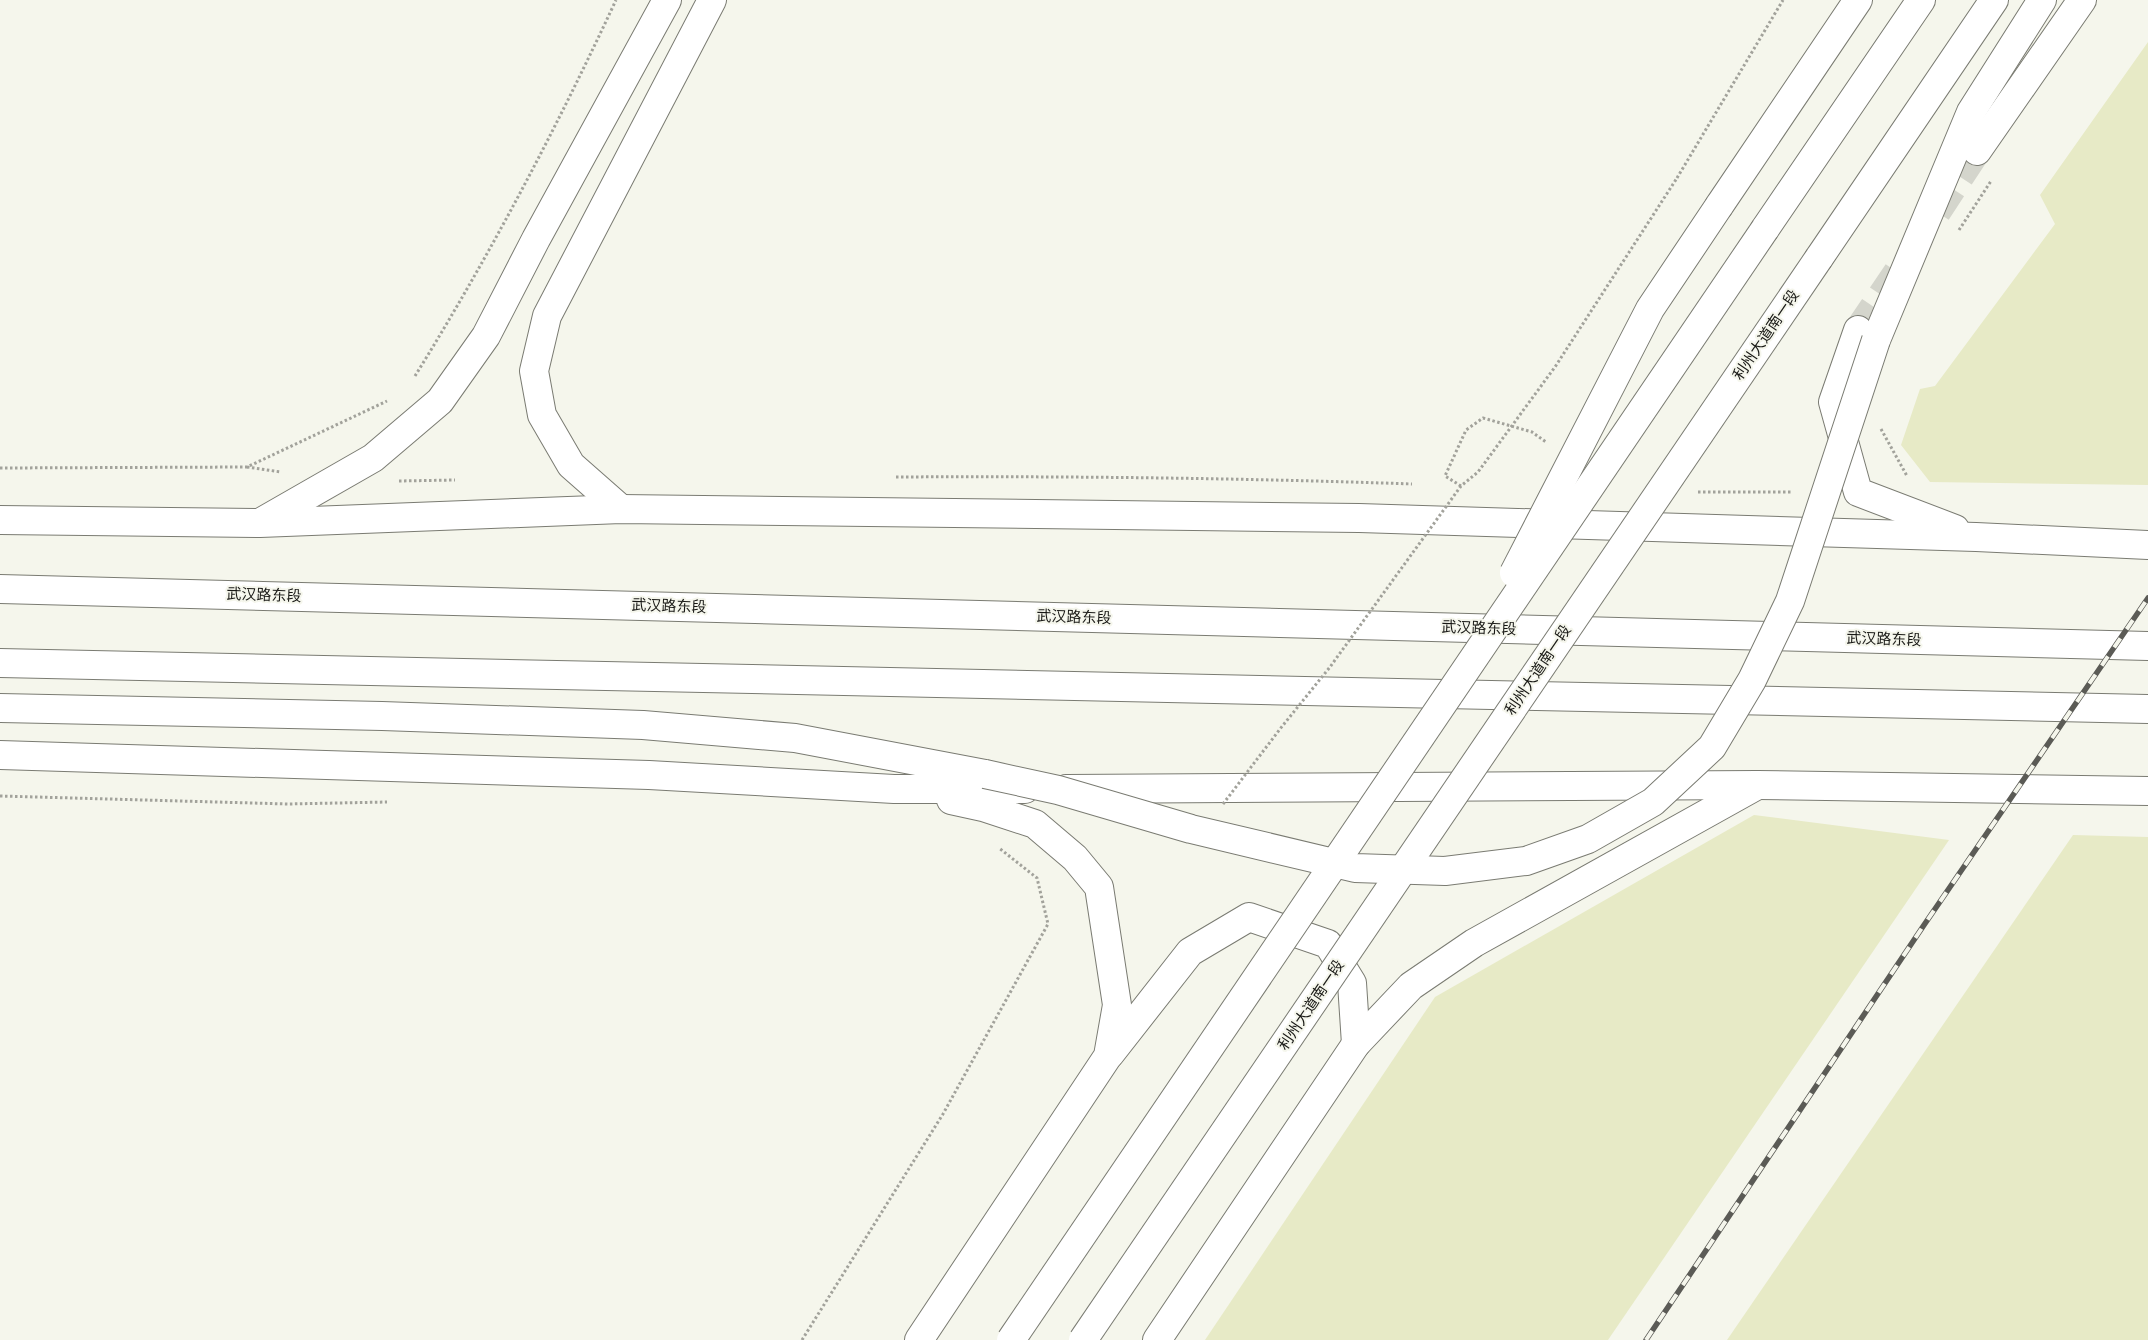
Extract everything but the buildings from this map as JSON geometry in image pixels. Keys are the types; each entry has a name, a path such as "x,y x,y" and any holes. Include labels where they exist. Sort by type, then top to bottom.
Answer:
{"main road":[{"path":"260,523 373,458 440,401 486,336 667,0"},
{"path":"621,509 571,465 542,415 534,371 547,316 712,0"},
{"path":"1458,682 1650,309 1858,0"},
{"path":"1011,1340 1921,0"},
{"name":"利州大道南一段","path":"1083,1340 1994,0"},
{"path":"1976,537 1858,492 1833,402 1867,335 1971,112 2042,0"},
{"path":"1977,151 2082,0"},
{"path":"0,708 382,716 643,725 795,738 1058,790 1191,829 1354,868 1445,871 1526,861 1588,839 1654,802 1712,747 1752,680 1790,601 1867,335"},
{"path":"0,520 260,523 621,509 1360,518 1976,537 2148,545"},
{"name":"武汉路东段","path":"0,589 2148,646"},
{"path":"0,663 2148,709"},
{"path":"0,755 649,775 894,789 1758,784 2148,791"},
{"path":"1156,1340 1356,1044 1411,986 1474,943 1758,784"},
{"path":"894,789 983,807 1035,824 1076,858 1099,887 1117,1005 1108,1056"},
{"path":"919,1340 1108,1056 1190,952 1249,917 1328,944 1352,983 1356,1044"}],"path":[{"path":"414,377 468,288 569,100 616,0"},
{"path":"1218,810 1330,667 1461,486 1478,472 1555,367 1677,178 1783,0"},
{"path":"1955,237 1992,180"},
{"path":"0,468 247,467 395,397"},
{"path":"1461,486 1445,476 1466,430 1484,418 1532,432 1548,443"},
{"path":"1878,424 1910,479"},
{"path":"1694,492 1800,492"},
{"path":"0,796 288,804 388,802"},
{"path":"802,1340 943,1114 1048,924 1037,878 992,843"}],"green space":[{"path":"2148,42 2148,485 1930,482 1901,445 1920,389 1935,386 2055,224 2040,195"},
{"path":"1754,815 1949,840 1608,1340 1205,1340 1435,997"},
{"path":"2073,835 2148,837 2148,1340 1727,1340"}],"tunnel":[{"path":"1937,212 1977,151"},
{"path":"1858,330 1898,271"}],"railway":[{"path":"1646,1340 1924,925 2148,598"}]}
